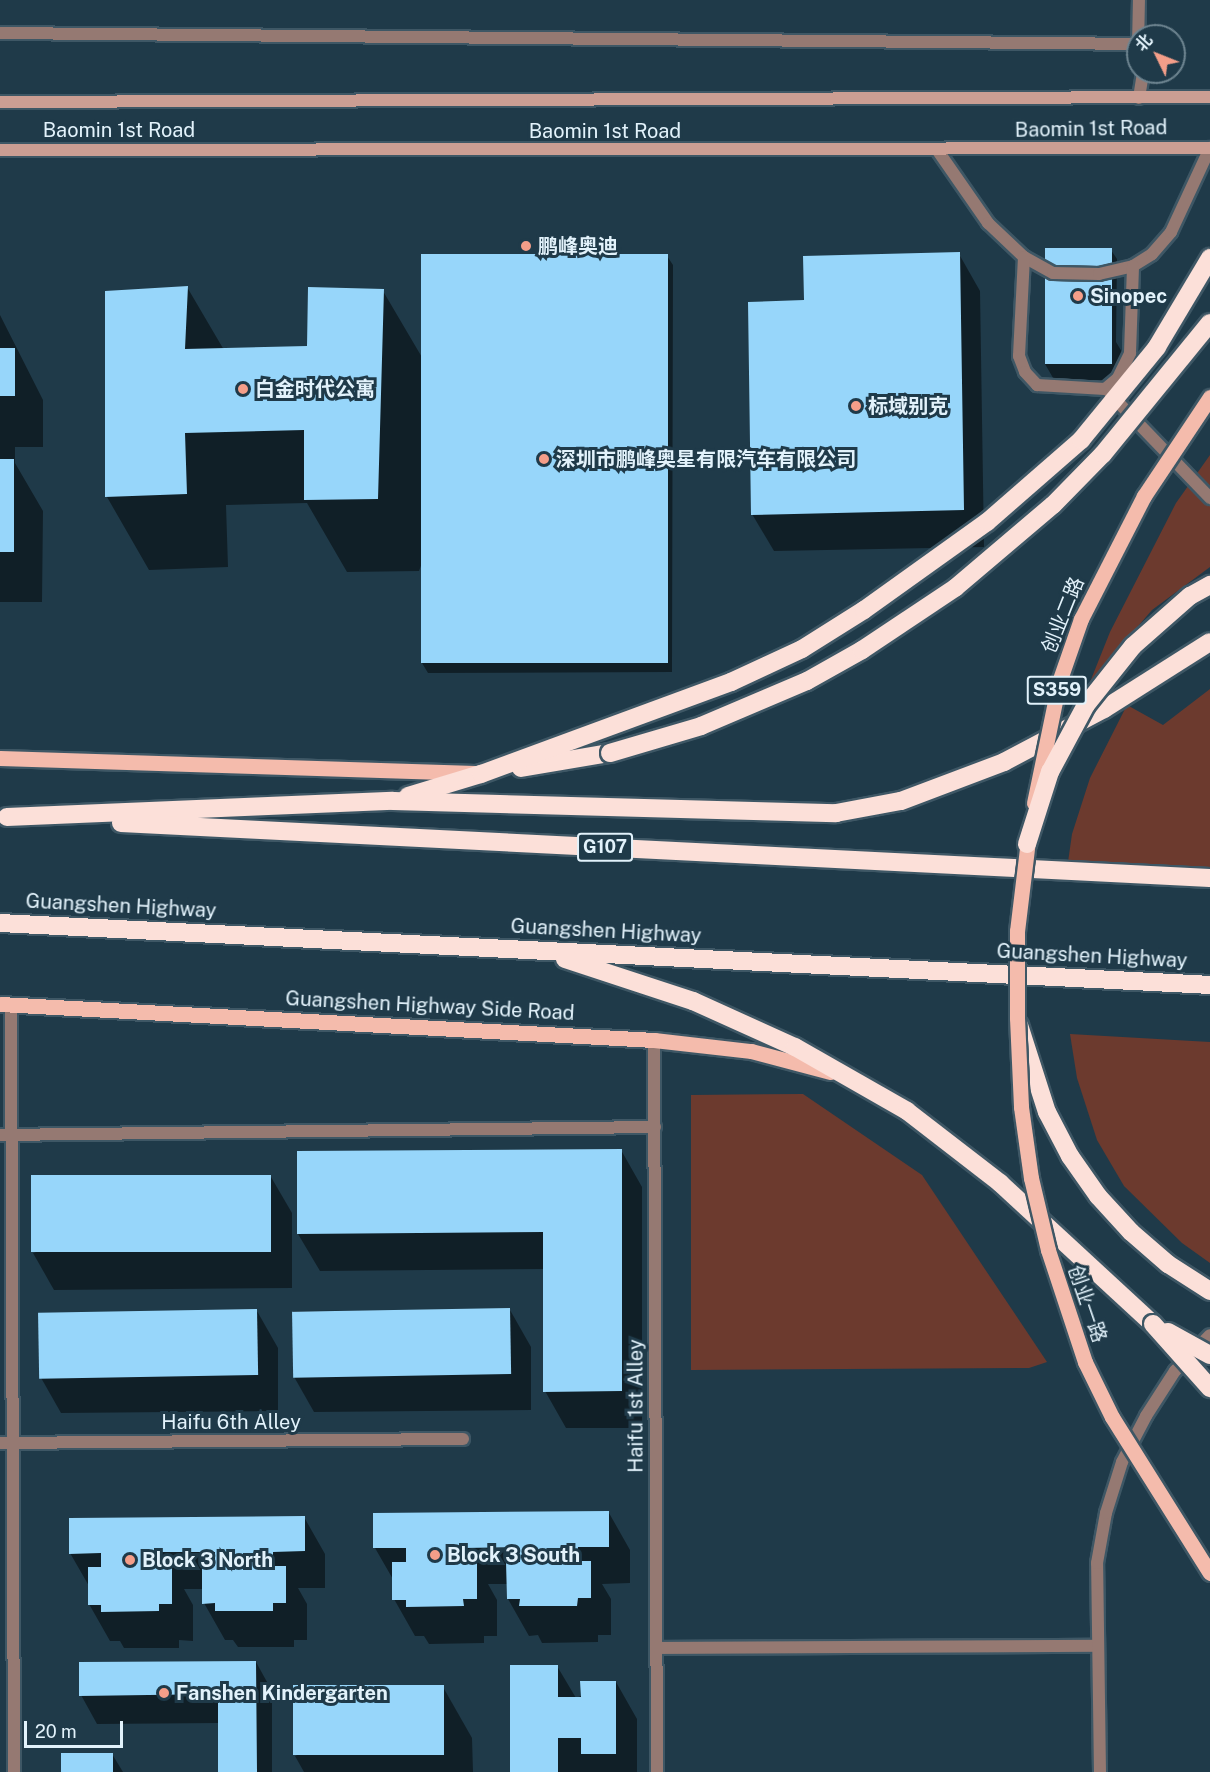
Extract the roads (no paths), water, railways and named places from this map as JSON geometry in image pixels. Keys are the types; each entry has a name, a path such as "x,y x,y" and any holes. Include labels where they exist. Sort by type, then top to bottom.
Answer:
{"highway":[{"path":"393,801 481,774 664,708 802,648 864,610 987,522 1081,440 1110,395 1157,347 1210,258"},
{"path":"481,774 610,753 701,726 807,681 862,650 955,588 1053,505 1102,454 1210,323"},
{"path":"1027,844 1050,772 1086,705 1133,646 1190,596 1210,585"},
{"path":"4,817 393,801 836,813 902,801 960,781 1059,735 1210,642"},
{"name":"G107","path":"4,817 1210,878"},
{"name":"Guangshen Highway","path":"0,923 1210,985"},
{"path":"528,949 693,1001 854,1079 951,1143 1154,1324 1210,1388"},
{"path":"1017,1018 1047,1112 1070,1156 1098,1196 1131,1232 1168,1264 1210,1291"},
{"path":"1154,1324 1210,1355"}],"main road":[{"name":"Baomin 1st Road","path":"0,102 1210,97"},
{"name":"Baomin 1st Road","path":"0,150 938,151 1210,148"},
{"name":"创业二路","path":"1017,1018 1017,931 1027,844 1042,751 1059,682 1081,620 1144,496 1210,398"},
{"path":"0,758 481,774"},
{"name":"Guangshen Highway Side Road","path":"5,1005 654,1040 751,1051 854,1079"},
{"name":"创业一路","path":"1017,1018 1021,1107 1031,1178 1064,1307 1085,1362 1112,1417 1210,1573"}],"street":[{"path":"1138,24 1139,0"},
{"path":"0,33 1126,45"},
{"path":"1138,98 1141,84"},
{"path":"938,151 988,224 1024,257 1053,273 1099,274 1132,266 1152,254 1171,232 1210,148"},
{"path":"1024,257 1019,356 1025,372 1037,385 1110,395 1210,498"},
{"path":"1110,395 1130,353 1132,266"},
{"path":"5,1005 6,1443 14,1772"},
{"name":"Haifu 1st Alley","path":"654,1040 657,1772"},
{"path":"6,1135 655,1127"},
{"path":"1100,1772 1097,1563 1106,1513 1122,1462 1175,1371 1210,1335"},
{"name":"Haifu 6th Alley","path":"6,1443 463,1439"},
{"path":"656,1648 1098,1646"}],"place":[{"name":"鹏峰奥迪","path":"526,246"},
{"name":"Sinopec","path":"1078,296"},
{"name":"白金时代公寓","path":"243,389"},
{"name":"标域别克","path":"856,406"},
{"name":"深圳市鹏峰奥星有限汽车有限公司","path":"544,459"},
{"name":"Block 3 South","path":"435,1555"},
{"name":"Block 3 North","path":"130,1560"},
{"name":"Fanshen Kindergarten","path":"164,1693"}]}
